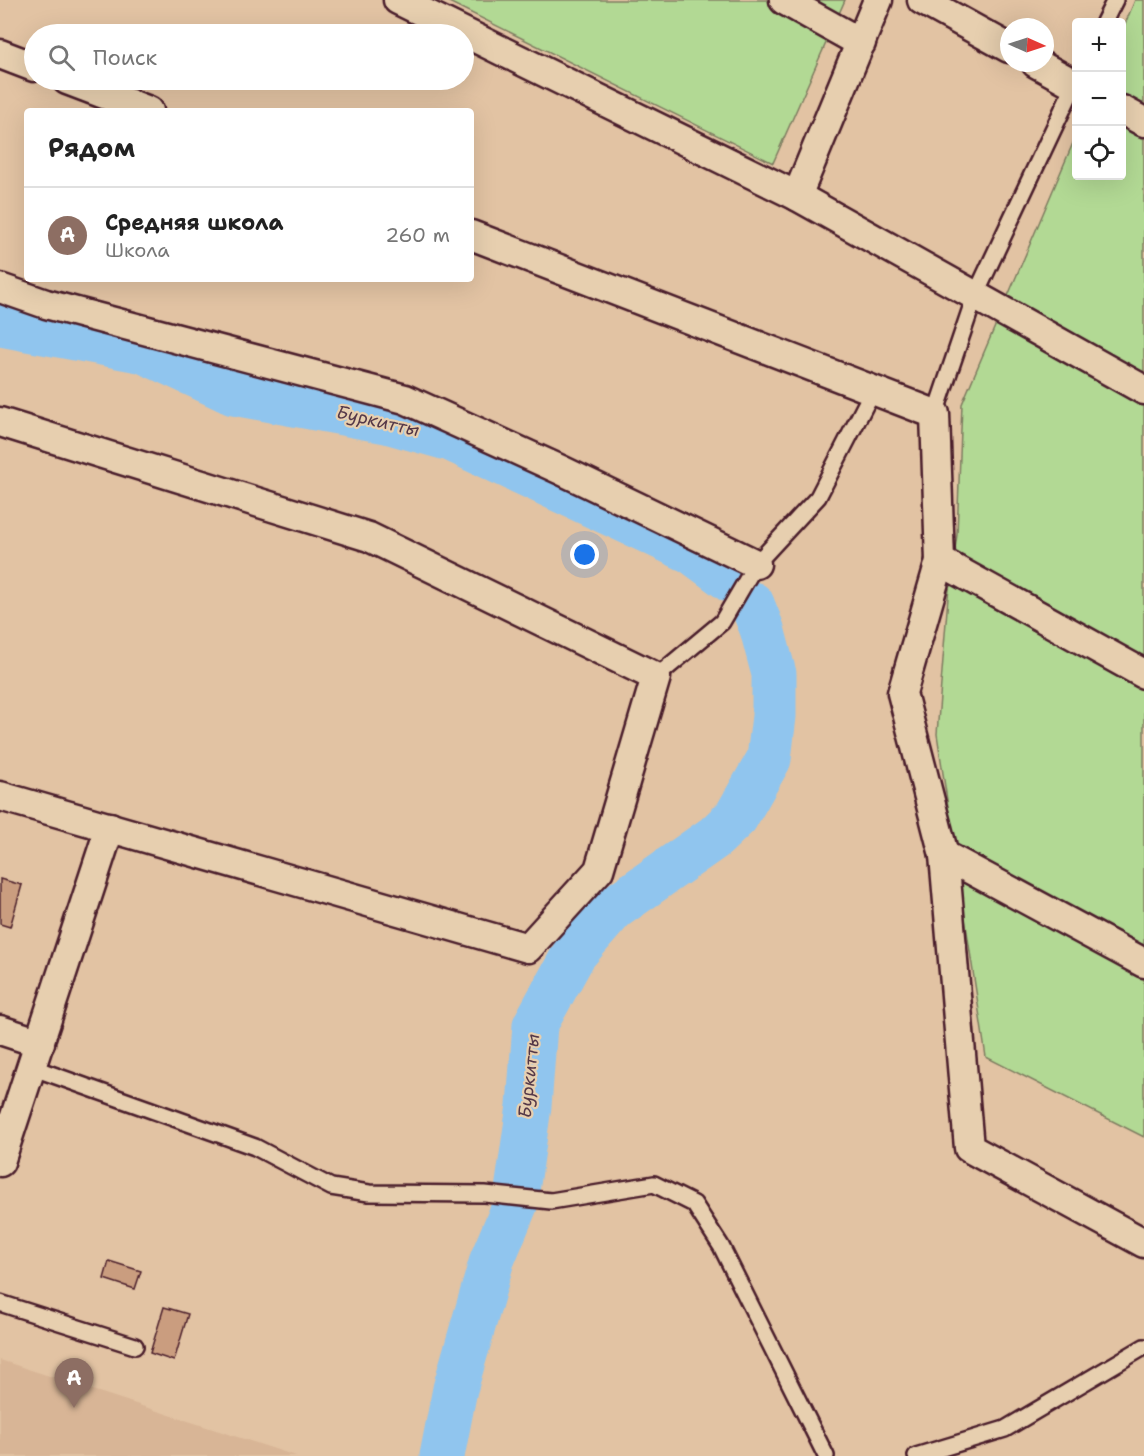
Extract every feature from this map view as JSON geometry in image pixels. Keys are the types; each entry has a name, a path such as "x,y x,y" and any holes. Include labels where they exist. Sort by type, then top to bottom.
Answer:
{"street":[{"path":"398,0 447,24"},
{"path":"784,0 861,43"},
{"path":"797,196 878,0"},
{"path":"922,0 1000,43"},
{"path":"474,37 797,196 1144,390"},
{"path":"0,54 24,63"},
{"path":"1054,72 1072,81"},
{"path":"93,90 141,108"},
{"path":"1126,112 1144,122"},
{"path":"474,236 935,414 940,561 902,693 944,855 969,1148 1144,1243"},
{"path":"0,288 46,304 405,399 756,564"},
{"path":"0,422 369,537 656,677 599,870 528,948 0,796"},
{"path":"940,561 1144,674"},
{"path":"0,1162 111,828"},
{"path":"944,855 1144,963"},
{"path":"0,1030 35,1055"}],"lane":[{"path":"1106,18 1115,0"},
{"path":"935,414 975,296 1072,91"},
{"path":"656,677 723,622 756,564 818,497 873,390"},
{"path":"35,1055 255,1147 331,1188 369,1193 485,1194 551,1201 654,1184 694,1204 721,1246 826,1456"},
{"path":"0,1303 135,1346"},
{"path":"916,1456 1005,1429 1144,1347"}],"shaded area":[{"path":"0,1360 296,1456 0,1456"}],"green space":[{"path":"445,0 845,0 773,163"},
{"path":"1135,0 1144,0 1144,1137 986,1057 937,734 948,597 957,535 962,404 1072,145 1072,180 1126,180 1126,21"}],"building":[{"path":"0,879 22,885 10,927 0,924"},
{"path":"109,1261 141,1271 135,1289 104,1279"},
{"path":"164,1307 188,1314 174,1361 150,1353"}],"waterway":[{"name":"Буркитты","path":"0,324 144,351 234,393 387,421 451,439 691,551 733,582"},
{"name":"Буркитты","path":"442,1456 455,1389 492,1260 515,1205 529,1106 535,1025 574,954 614,908 715,837 736,817 769,759 774,716 774,674 762,629 752,604"}],"place":[{"name":"Средняя школа","path":"74,1408"}]}
